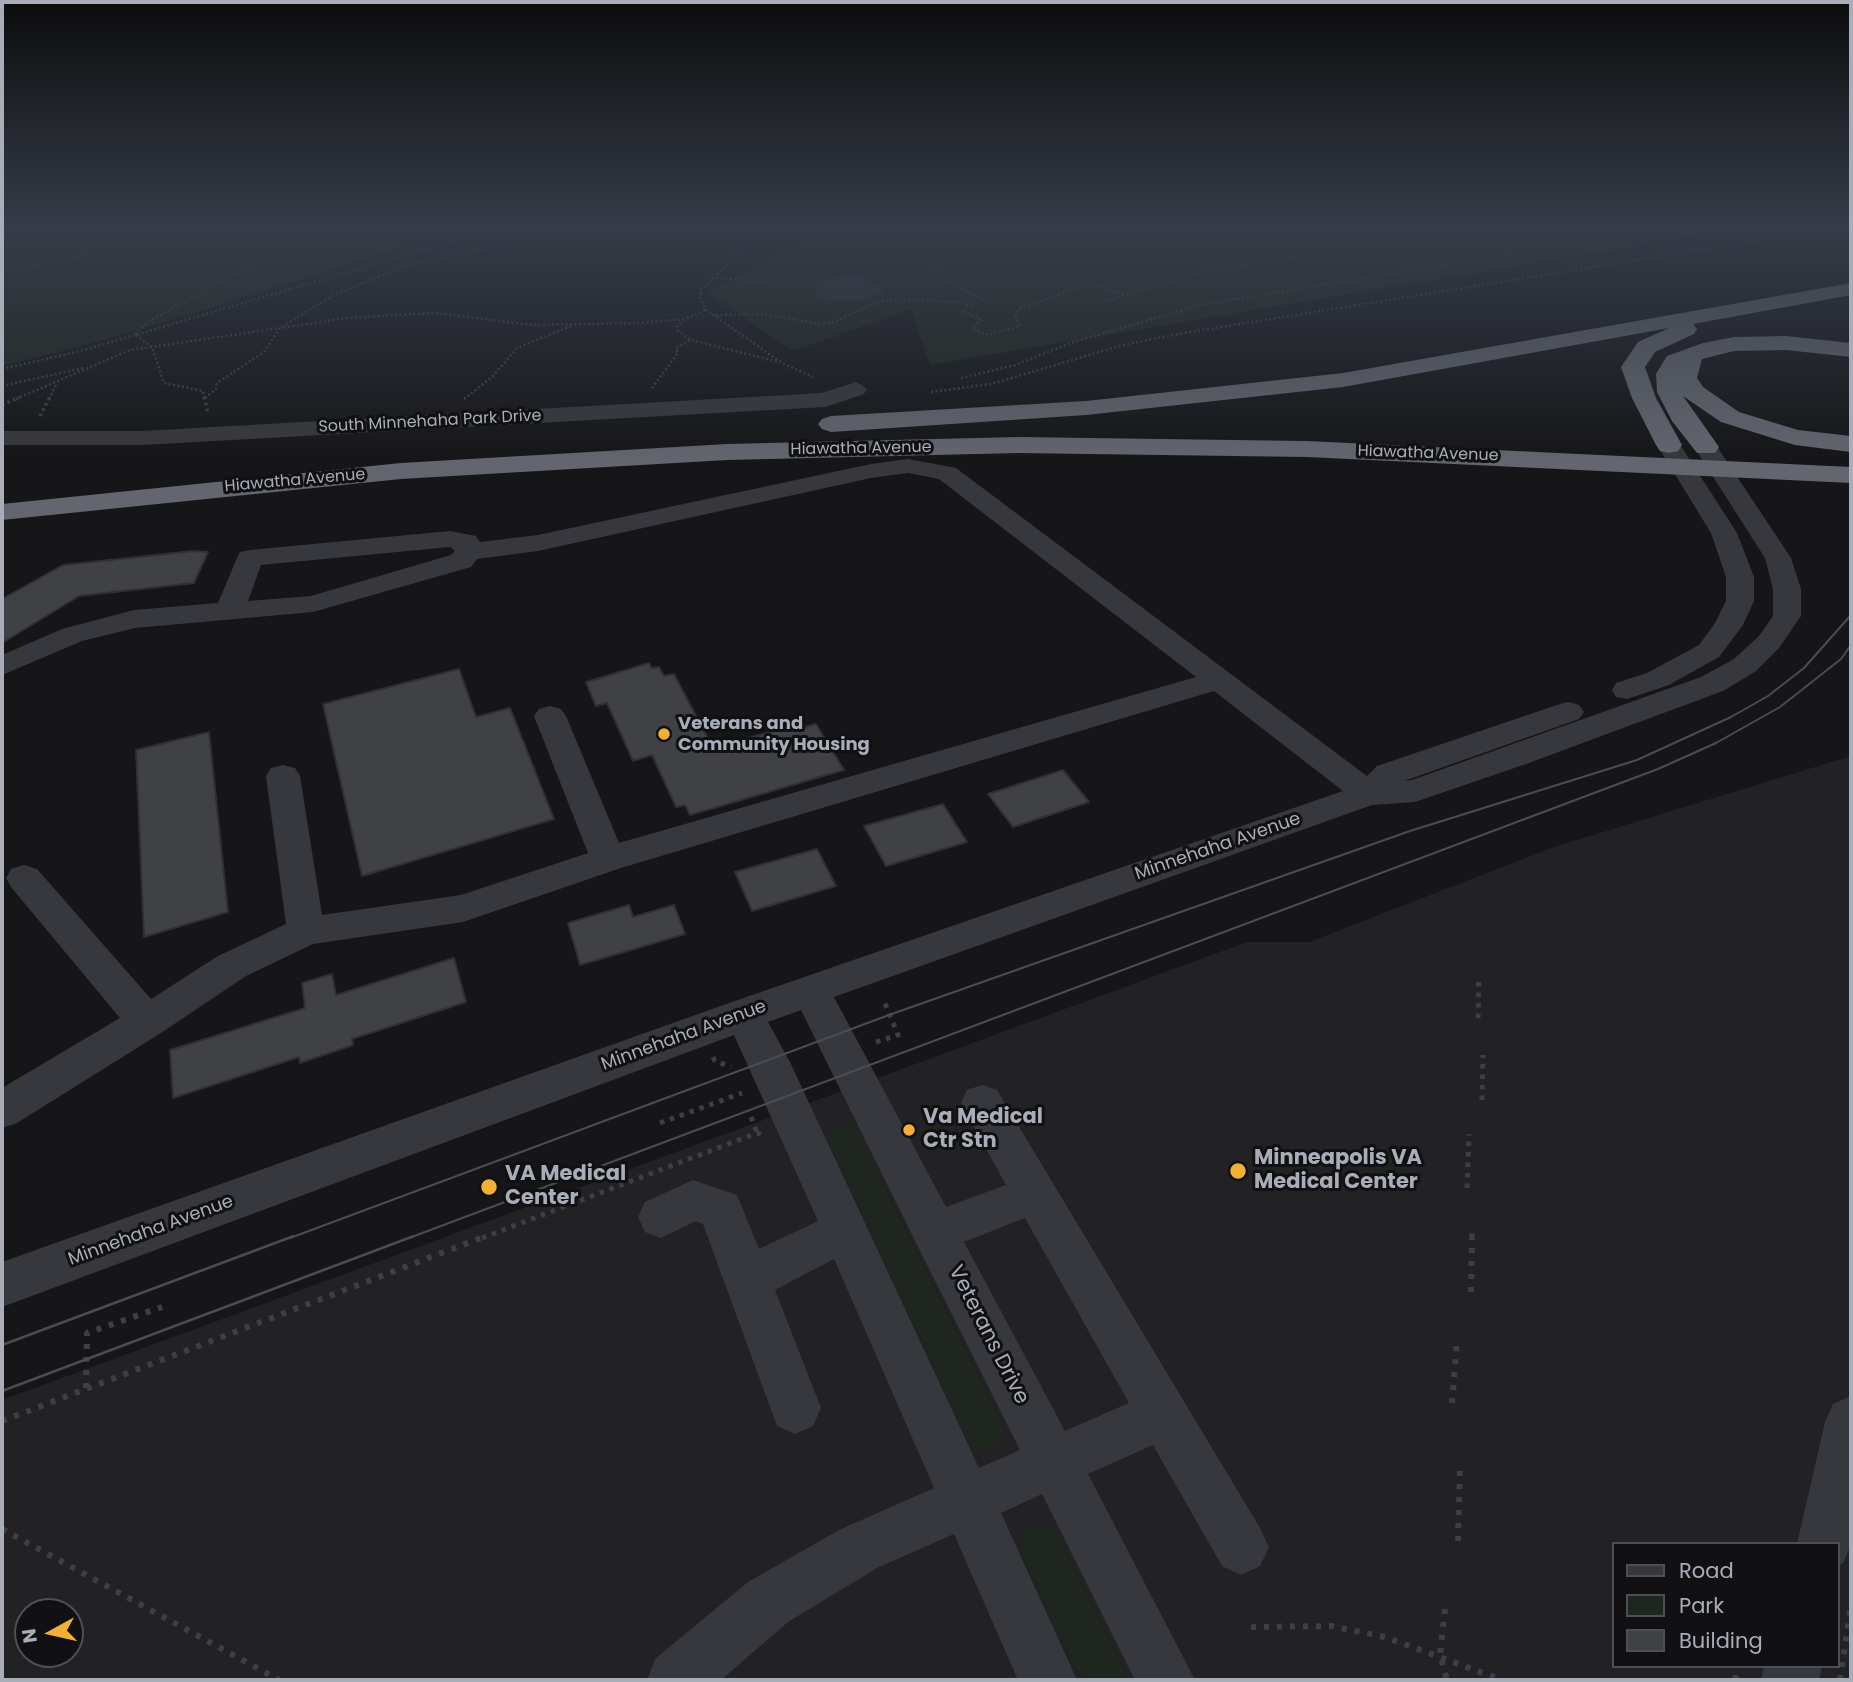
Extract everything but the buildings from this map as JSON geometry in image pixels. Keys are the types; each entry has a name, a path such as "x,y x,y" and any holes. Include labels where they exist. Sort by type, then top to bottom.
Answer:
{"highway":[{"path":"813,425 1086,408 1343,380 1748,307"},
{"path":"1676,456 1644,398 1633,367 1646,347 1682,330 1775,307"},
{"path":"1851,350 1773,343 1734,344 1675,361 1668,374 1670,392 1685,421 1706,447 1851,453"},
{"path":"1696,353 1685,378 1693,392 1708,405 1760,428 1795,437 1851,444"},
{"path":"645,436 785,427"},
{"name":"Hiawatha Avenue","path":"2,490 275,463 645,436 1121,427 1493,435 1676,456 1722,470"},
{"name":"Hiawatha Avenue","path":"2,512 401,471 727,452 1018,445 1676,456 1706,447"},
{"path":"1722,470 1851,475"}],"street":[{"name":"South Minnehaha Park Drive","path":"2,438 142,438 812,401 825,400 856,389"},
{"name":"Minnehaha Avenue","path":"2,1285 811,990 1369,794 1415,791 1712,684 1745,665 1769,642 1787,616 1787,589 1778,558 1706,447"},
{"name":"Minnehaha Avenue","path":"1369,794 1389,774 1658,679 1709,651 1729,625 1740,601 1740,577 1724,533 1676,456"},
{"path":"2,666 72,635 121,622 313,604 461,561 469,552 538,543 871,471 908,466 947,473 979,494 1369,794"},
{"path":"230,610 250,558 450,539 467,542 469,552"},
{"path":"2,1110 147,1022 232,966 306,931 463,908 608,859 1219,680"},
{"path":"550,716 608,859"},
{"path":"283,776 306,931"},
{"path":"24,877 147,1022"},
{"name":"Veterans Drive","path":"811,990 1166,1680"},
{"path":"743,1014 769,1062 1048,1680"},
{"path":"982,1103 1033,1195 1241,1547"},
{"path":"934,1232 1033,1195"},
{"path":"661,1217 693,1200 721,1210 795,1408"},
{"path":"748,1279 845,1230"},
{"path":"676,1680 768,1602 858,1549 1163,1414"},
{"path":"1836,1513 1851,1422"},
{"path":"1754,1677 1786,1668"}],"path":[{"path":"136,335 134,333 151,320 174,307"},
{"path":"2,369 136,335 229,307"},
{"path":"205,398 216,389 217,383 264,352 280,328 314,307"},
{"path":"715,316 765,314 820,324 831,323 866,307"},
{"path":"963,311 980,319 973,329 988,335 1020,326 1016,316 1022,307"},
{"path":"961,378 1015,365 1071,343 1192,307"},
{"path":"929,393 991,384 1123,345 1342,307"},
{"path":"2,405 130,350 339,319 433,313 499,322 575,324 685,318 706,310 782,363"},
{"path":"685,318 677,327 691,340 782,363 817,379 856,389"},
{"path":"464,403 464,396 493,376 517,348 535,343 575,324"},
{"path":"136,335 152,347 164,383 203,391 209,421"},
{"path":"650,390 678,353 676,348 691,340"},
{"path":"2,386 92,367"},
{"path":"38,421 58,383"},
{"path":"1478,1018 1479,977"},
{"path":"876,1053 872,1043 898,1035 884,1001"},
{"path":"712,1055 715,1061 731,1065 734,1074"},
{"path":"1482,1100 1483,1055"},
{"path":"738,1084 746,1102"},
{"path":"660,1123 742,1094"},
{"path":"749,1111 757,1133 774,1141"},
{"path":"2,1421 757,1133"},
{"path":"1466,1188 1469,1134"},
{"path":"1471,1292 1472,1233"},
{"path":"86,1388 87,1333 162,1307"},
{"path":"1452,1403 1457,1340"},
{"path":"1458,1541 1460,1467"},
{"path":"2,1529 279,1680"},
{"path":"1840,1680 1851,1605"},
{"path":"1445,1609 1440,1655 1447,1680"},
{"path":"1251,1627 1331,1626 1385,1637 1502,1680"}],"shaded area":[{"name":"Minneapolis VA Medical Center","path":"1851,756 1851,1680 2,1680 2,1400 1247,942 1309,942 1554,847"}],"green space":[{"path":"2,307 212,307 75,348 2,366"},
{"path":"729,307 1270,307 930,365 911,309 793,351"},
{"path":"852,1122 1003,1427 1002,1440 994,1449 979,1451 970,1444 825,1133"},
{"path":"1043,1524 1055,1531 1129,1680 1082,1680 1022,1556 1021,1544 1026,1529"}],"tram line":[{"path":"290,1238 889,1015 1410,831 1637,760 1731,717 1768,696 1804,668 1851,615"},
{"path":"409,1238 1658,769 1716,743 1780,707 1841,659 1851,645"},
{"path":"2,1345 294,1236"},
{"path":"2,1391 414,1236"}],"place":[{"name":"Veterans and Community Housing","path":"664,734"},
{"name":"Va Medical Ctr Stn","path":"909,1130"},
{"name":"Minneapolis VA Medical Center","path":"1238,1171"},
{"name":"VA Medical Center","path":"489,1187"}]}
